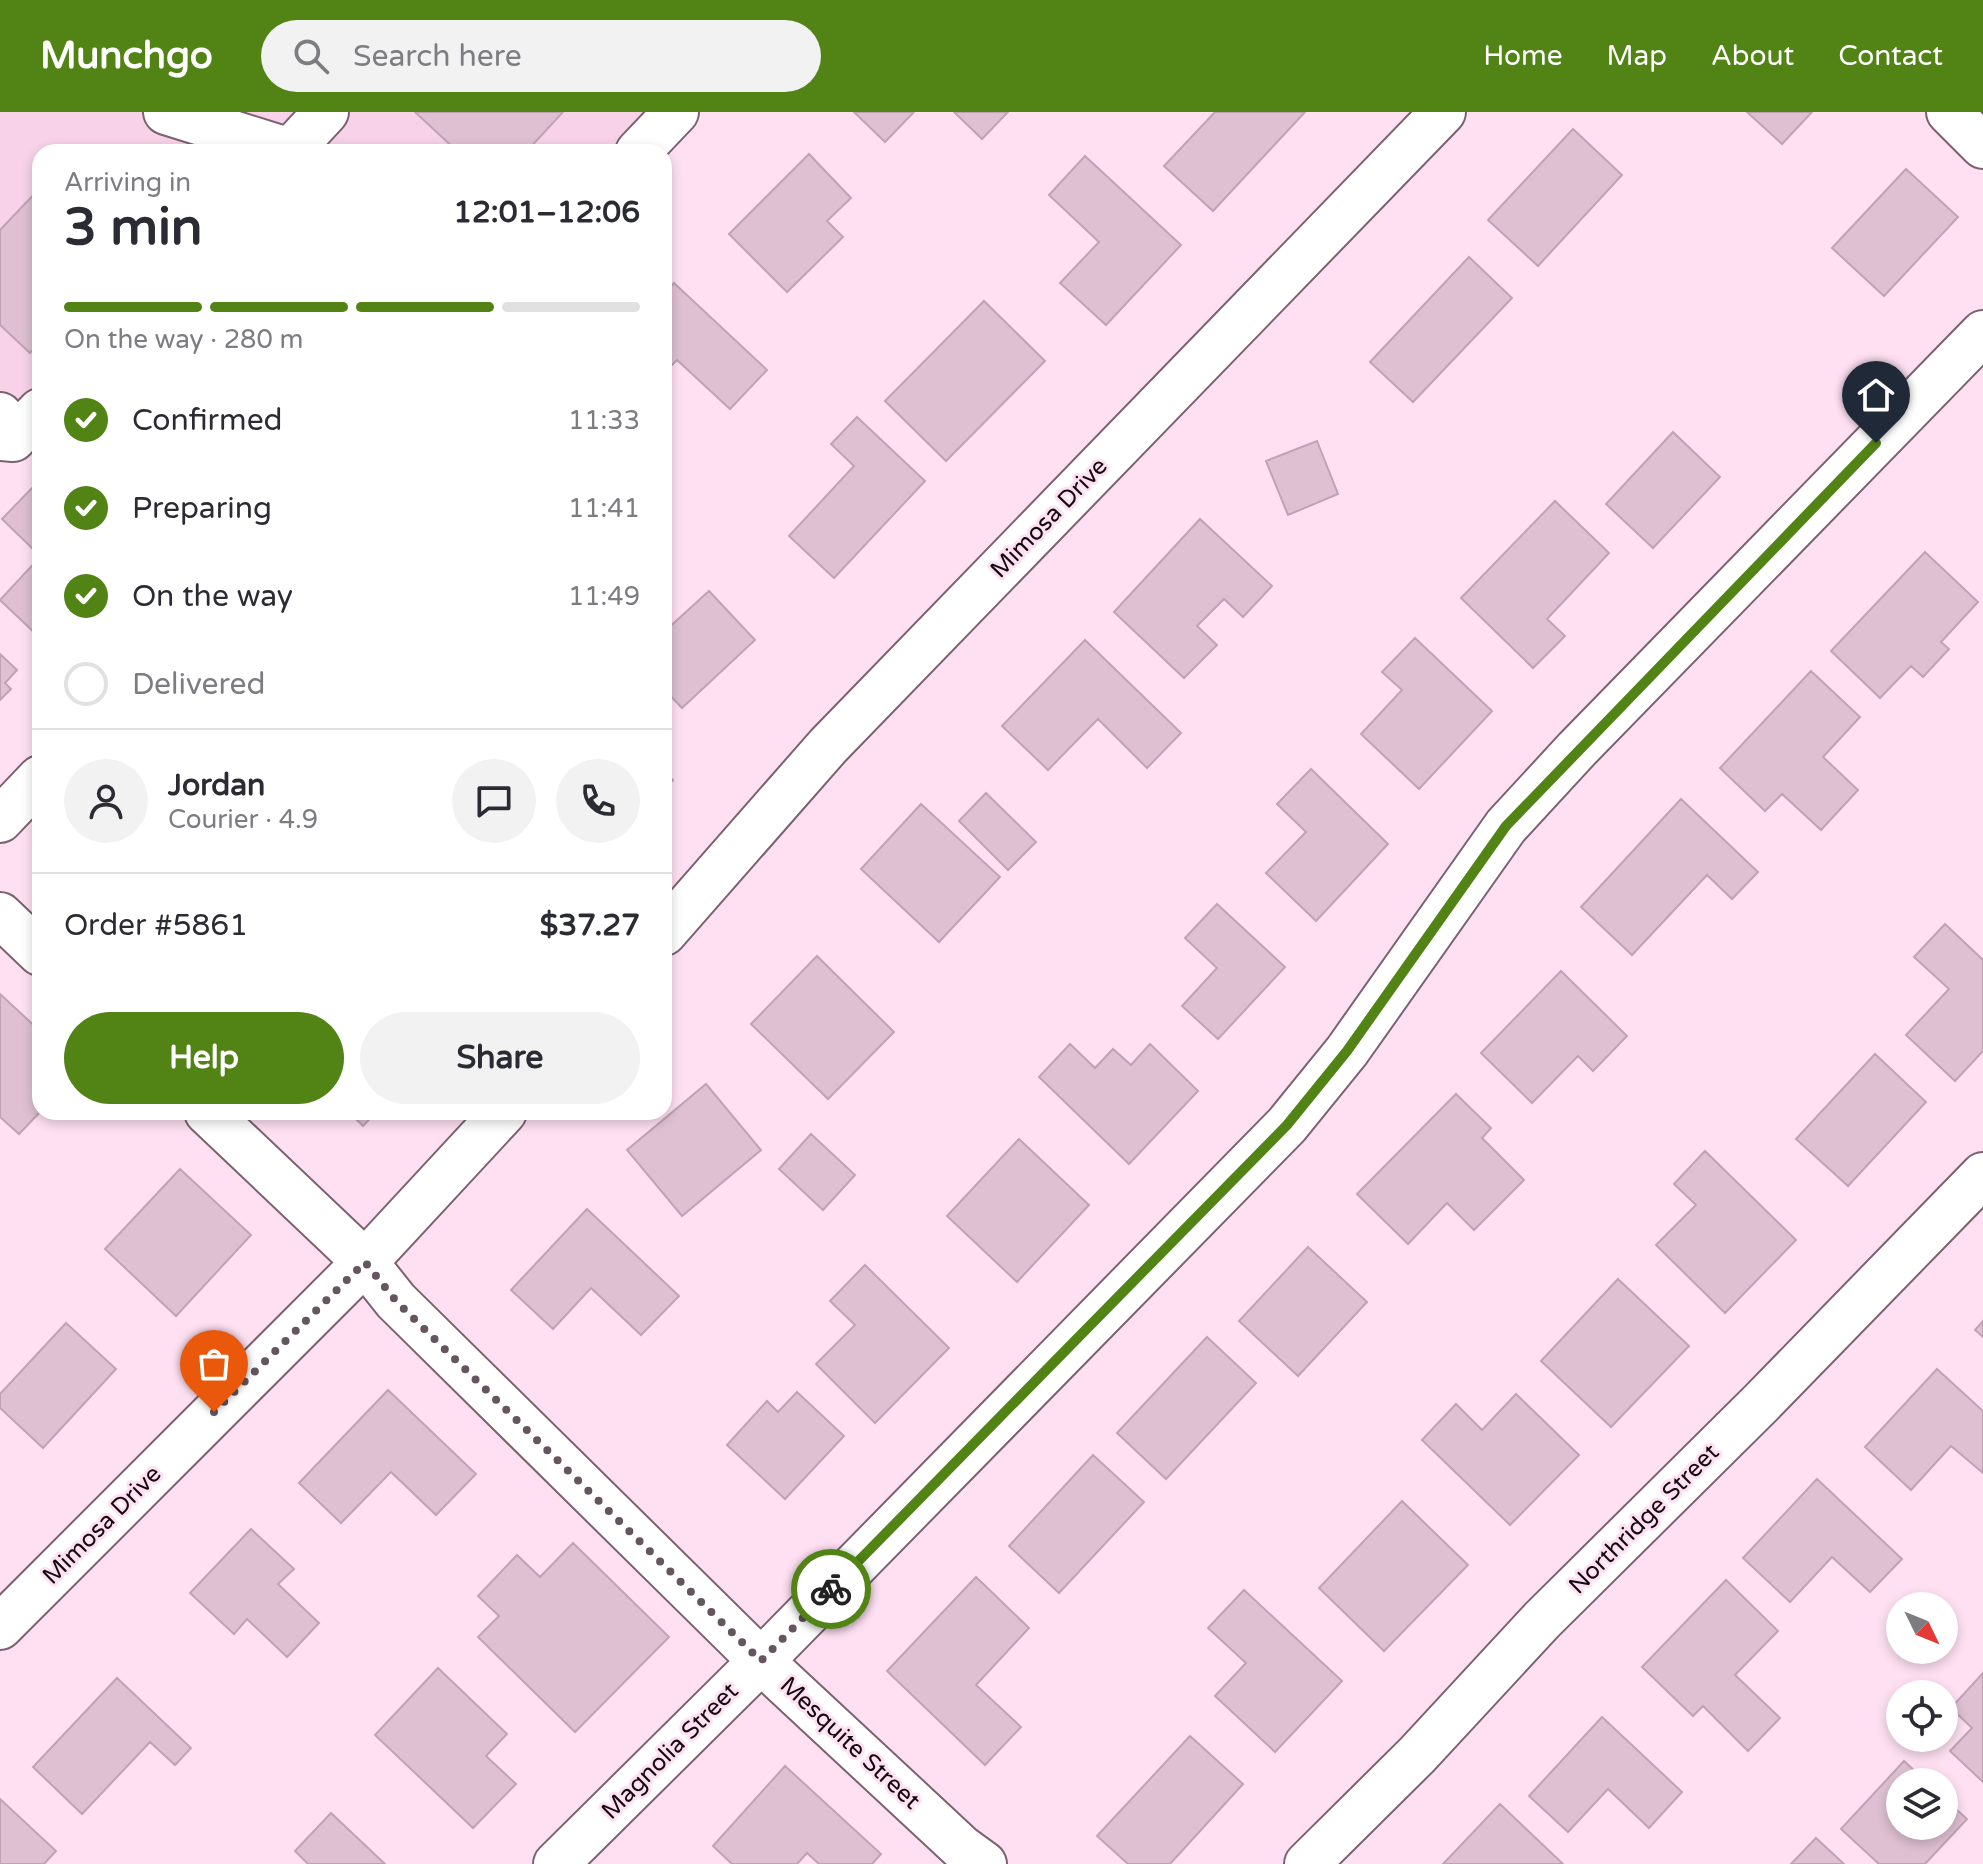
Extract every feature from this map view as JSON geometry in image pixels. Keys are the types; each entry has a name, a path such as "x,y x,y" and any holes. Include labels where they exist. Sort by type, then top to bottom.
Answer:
{"street":[{"path":"166,112 268,144"},
{"path":"296,144 326,112"},
{"path":"646,144 676,112"},
{"name":"Mimosa Drive","path":"672,924 828,746 1443,112"},
{"path":"1949,112 1983,146"},
{"name":"Magnolia Street","path":"556,1864 761,1661 1287,1125 1347,1051 1506,826 1577,749 1983,333"},
{"path":"0,820 32,786"},
{"path":"0,915 32,945"},
{"name":"Mesquite Street","path":"215,1120 365,1262 396,1301 761,1661 962,1848 984,1864"},
{"name":"Mimosa Drive","path":"0,1627 365,1262 497,1120"},
{"name":"Northridge Street","path":"1307,1864 1417,1755 1542,1620 1762,1402 1983,1175"}],"shaded area":[{"path":"0,112 646,112 615,144 32,144 32,426 0,396"}],"building":[{"path":"415,112 563,112 533,144 449,144"},
{"path":"854,112 914,112 885,142"},
{"path":"954,112 1008,112 982,139"},
{"path":"1215,112 1305,112 1213,211 1164,166"},
{"path":"1747,112 1812,112 1782,144"},
{"path":"1573,129 1622,175 1538,266 1488,220"},
{"path":"809,154 851,198 827,221 843,237 787,292 729,234"},
{"path":"1085,156 1181,245 1106,325 1060,283 1099,242 1049,195"},
{"path":"1906,169 1958,217 1884,296 1832,248"},
{"path":"32,196 30,353 0,325 0,230"},
{"path":"1469,257 1512,298 1413,402 1370,362"},
{"path":"674,283 767,370 730,409 677,360 672,365"},
{"path":"984,301 1045,361 946,461 885,401"},
{"path":"857,417 925,481 834,578 789,536 854,466 831,444"},
{"path":"1673,432 1720,477 1653,548 1606,504"},
{"path":"1317,441 1338,494 1288,515 1266,461"},
{"path":"32,488 32,548 2,519"},
{"path":"1555,501 1609,553 1547,619 1565,636 1533,668 1461,598"},
{"path":"1200,519 1272,586 1243,617 1224,599 1197,626 1217,645 1184,678 1114,612"},
{"path":"1925,552 1978,602 1941,642 1949,649 1923,677 1911,666 1880,698 1831,651"},
{"path":"32,566 32,630 0,600"},
{"path":"709,591 755,640 682,708 672,697 672,625"},
{"path":"1415,638 1492,711 1419,789 1361,734 1402,690 1382,672"},
{"path":"1085,640 1181,733 1147,768 1098,719 1048,770 1002,726"},
{"path":"0,654 17,670 5,683 11,689 0,700"},
{"path":"1811,671 1860,717 1823,757 1858,790 1821,830 1782,794 1765,811 1720,768"},
{"path":"1311,769 1388,844 1316,921 1266,873 1306,832 1277,804"},
{"path":"986,793 1036,842 1008,870 959,821"},
{"path":"1681,799 1758,872 1732,899 1707,875 1632,955 1581,907"},
{"path":"921,804 1000,877 939,942 861,869"},
{"path":"1217,904 1285,967 1218,1039 1182,1006 1217,968 1185,938"},
{"path":"1945,924 1983,960 1983,1051 1955,1081 1906,1035 1949,989 1914,957"},
{"path":"817,956 894,1032 828,1099 751,1024"},
{"path":"1561,971 1627,1036 1593,1071 1578,1056 1532,1103 1481,1053"},
{"path":"0,994 32,1024 32,1120 19,1134 0,1117"},
{"path":"1070,1044 1095,1068 1113,1049 1131,1065 1150,1044 1198,1091 1129,1164 1039,1077"},
{"path":"1875,1054 1926,1102 1848,1186 1796,1139"},
{"path":"706,1084 761,1150 682,1216 627,1150 663,1120 672,1120 672,1112"},
{"path":"1456,1094 1491,1128 1482,1138 1524,1180 1474,1230 1447,1203 1408,1244 1357,1194"},
{"path":"811,1134 855,1175 823,1210 779,1169"},
{"path":"1019,1139 1089,1205 1017,1282 947,1216"},
{"path":"1705,1151 1796,1240 1725,1313 1656,1245 1696,1205 1674,1184"},
{"path":"180,1169 251,1235 176,1316 105,1249"},
{"path":"587,1209 679,1296 641,1335 591,1288 553,1329 511,1290"},
{"path":"1308,1247 1367,1302 1298,1376 1239,1321"},
{"path":"865,1265 949,1348 875,1423 816,1364 855,1325 830,1301"},
{"path":"1618,1279 1689,1346 1611,1427 1541,1361"},
{"path":"1983,1321 1983,1337 1975,1330"},
{"path":"66,1323 116,1369 43,1448 0,1408 0,1394"},
{"path":"1207,1337 1256,1383 1166,1479 1117,1433"},
{"path":"1937,1369 1983,1411 1983,1473 1951,1446 1911,1490 1865,1447"},
{"path":"388,1390 476,1474 436,1515 391,1472 341,1523 299,1483"},
{"path":"797,1392 844,1436 785,1499 727,1445 767,1401 778,1412"},
{"path":"1516,1394 1579,1455 1510,1525 1422,1440 1456,1404 1482,1430"},
{"path":"1093,1455 1144,1502 1059,1593 1009,1546"},
{"path":"1817,1479 1902,1559 1870,1592 1832,1557 1790,1602 1743,1558"},
{"path":"1402,1501 1468,1565 1384,1651 1319,1588"},
{"path":"251,1529 294,1569 278,1584 319,1623 287,1657 247,1619 234,1634 190,1593"},
{"path":"573,1543 669,1637 575,1732 478,1637 499,1616 478,1596 517,1555 540,1577"},
{"path":"976,1577 1029,1628 976,1685 1021,1727 985,1765 887,1671"},
{"path":"1726,1580 1778,1631 1735,1675 1780,1718 1748,1751 1703,1706 1693,1716 1642,1667"},
{"path":"1244,1590 1342,1681 1275,1752 1215,1696 1246,1663 1208,1628"},
{"path":"438,1668 507,1734 486,1756 516,1784 473,1828 375,1735"},
{"path":"1983,1673 1983,1782 1951,1752 1958,1752 1958,1743 1972,1728 1958,1715 1958,1700"},
{"path":"117,1678 191,1748 175,1765 150,1742 82,1814 33,1767"},
{"path":"1602,1717 1682,1792 1649,1828 1608,1789 1568,1832 1529,1796"},
{"path":"1190,1736 1243,1784 1170,1864 1128,1864 1097,1836"},
{"path":"1904,1761 1912,1768 1898,1768"},
{"path":"785,1766 881,1854 872,1864 819,1864 807,1853 797,1864 732,1864 713,1846"},
{"path":"1886,1780 1886,1840 1947,1840 1925,1864 1879,1864 1841,1829"},
{"path":"0,1799 56,1851 44,1864 0,1864"},
{"path":"1500,1804 1563,1864 1443,1864"},
{"path":"1958,1811 1967,1819 1958,1829"},
{"path":"331,1813 385,1864 308,1864 295,1851"},
{"path":"1816,1838 1844,1864 1791,1864"}],"way so far":[{"path":"214,1412 365,1262 396,1301 761,1661 831,1589"}],"route":[{"path":"831,1589 1287,1125 1347,1051 1506,826 1577,749 1876,443"}]}
